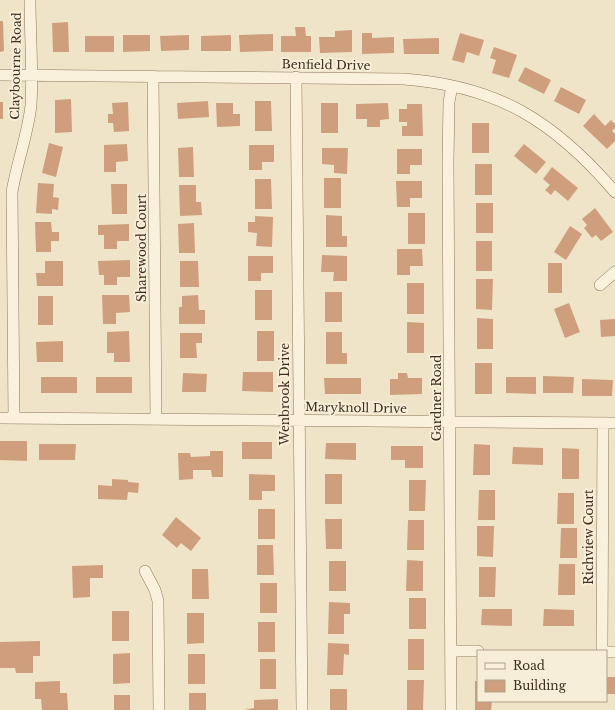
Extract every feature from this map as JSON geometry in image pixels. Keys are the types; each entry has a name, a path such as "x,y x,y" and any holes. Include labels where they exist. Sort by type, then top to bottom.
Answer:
{"street":[{"name":"Claybourne Road","path":"14,418 12,192 15,170 28,123 31,104 30,0"},
{"name":"Benfield Drive","path":"0,75 31,74 404,79 452,86 494,98 514,107 548,127 593,166 615,192"},
{"name":"Sharewood Court","path":"154,76 156,419"},
{"name":"Wenbrook Drive","path":"296,77 302,710"},
{"name":"Gardner Road","path":"451,710 448,161 452,86"},
{"path":"600,285 615,272"},
{"name":"Maryknoll Drive","path":"0,418 615,423"},
{"name":"Richview Court","path":"602,650 603,423"},
{"path":"146,571 155,590 158,601 159,710"},
{"path":"451,651 477,651"}],"building":[{"path":"0,21 3,21 4,51 0,52"},
{"path":"68,22 69,52 53,52 52,23"},
{"path":"295,27 305,27 306,36 311,36 311,52 281,52 281,36 296,36"},
{"path":"352,30 352,52 320,53 319,37 335,37 335,31"},
{"path":"362,33 372,33 372,38 394,37 394,53 362,54"},
{"path":"460,33 484,40 479,56 467,52 464,63 452,60"},
{"path":"273,34 273,51 240,52 239,35"},
{"path":"123,35 150,35 150,51 123,52"},
{"path":"189,35 189,50 161,51 160,36"},
{"path":"231,35 231,51 201,51 201,36"},
{"path":"85,36 114,36 114,52 85,52"},
{"path":"439,38 439,54 404,54 403,39"},
{"path":"494,47 517,55 509,78 492,73 496,60 490,58"},
{"path":"525,67 551,80 544,94 518,81"},
{"path":"561,87 586,100 579,114 554,101"},
{"path":"71,99 72,132 55,133 55,100"},
{"path":"208,101 209,117 178,119 177,103"},
{"path":"255,101 271,101 272,131 255,131"},
{"path":"0,102 3,102 3,119 0,119"},
{"path":"128,102 129,131 114,132 113,123 108,123 108,114 113,114 112,103"},
{"path":"216,103 233,103 233,114 240,114 240,126 217,127"},
{"path":"321,103 338,103 338,133 321,133"},
{"path":"388,103 389,119 380,120 380,127 367,127 367,119 356,119 356,104"},
{"path":"407,104 422,104 423,136 402,136 402,126 407,126 407,122 399,122 399,109 407,109"},
{"path":"594,114 605,126 611,120 615,124 615,128 612,131 615,134 615,141 607,149 583,126"},
{"path":"472,123 489,123 489,153 472,153"},
{"path":"49,143 63,147 56,177 42,173"},
{"path":"127,144 128,161 116,162 116,172 104,172 104,145"},
{"path":"524,144 546,162 536,174 514,156"},
{"path":"249,145 274,145 274,162 262,162 262,170 249,170"},
{"path":"193,147 194,177 179,177 178,148"},
{"path":"322,148 348,148 347,174 334,173 334,165 322,164"},
{"path":"397,149 422,149 422,165 410,165 410,174 397,174"},
{"path":"475,164 492,164 492,195 475,195"},
{"path":"552,167 578,188 568,201 555,190 551,195 545,190 550,185 543,179"},
{"path":"324,178 341,178 341,208 324,208"},
{"path":"255,179 271,179 272,209 255,209"},
{"path":"396,181 422,181 422,198 410,198 410,207 397,207"},
{"path":"38,183 54,184 53,197 59,198 58,210 52,209 52,214 36,213"},
{"path":"111,184 127,184 127,214 112,214"},
{"path":"179,185 196,185 196,202 201,202 202,215 180,216"},
{"path":"476,203 493,203 493,233 476,233"},
{"path":"595,208 613,232 601,241 596,235 592,238 584,228 587,225 582,219"},
{"path":"408,213 425,213 425,244 408,244"},
{"path":"326,215 342,216 342,236 347,236 347,247 326,247"},
{"path":"255,216 273,217 272,247 256,246 257,233 248,232 248,222 255,222"},
{"path":"35,222 51,222 52,232 59,232 59,241 51,241 51,252 36,252"},
{"path":"194,223 195,253 179,253 178,224"},
{"path":"129,224 129,241 117,241 117,249 104,249 104,235 98,235 98,225"},
{"path":"570,226 582,234 566,260 554,252"},
{"path":"476,241 492,241 492,271 476,271"},
{"path":"397,249 422,249 423,266 410,266 410,275 397,275"},
{"path":"322,255 347,256 347,281 333,281 334,272 321,272"},
{"path":"248,256 273,256 273,273 261,273 261,281 248,281"},
{"path":"130,260 130,277 117,277 117,285 104,285 104,275 99,275 98,261"},
{"path":"45,261 63,261 63,286 37,286 36,273 45,273"},
{"path":"180,261 198,261 199,287 180,287"},
{"path":"548,263 562,263 562,293 548,293"},
{"path":"476,279 493,279 492,310 476,309"},
{"path":"407,283 424,283 424,314 407,314"},
{"path":"255,290 272,290 272,320 255,320"},
{"path":"325,292 342,292 342,322 325,322"},
{"path":"102,295 129,295 130,312 116,313 116,324 103,324"},
{"path":"198,295 199,310 205,310 205,324 179,324 179,307 182,307 182,296"},
{"path":"38,296 53,296 53,325 38,325"},
{"path":"569,303 580,332 565,338 554,309"},
{"path":"477,318 493,319 493,349 477,349"},
{"path":"615,319 615,336 601,337 600,320"},
{"path":"407,322 424,323 424,353 407,353"},
{"path":"129,331 130,362 114,362 114,353 107,353 107,332"},
{"path":"257,331 274,331 274,361 257,361"},
{"path":"326,332 342,332 342,353 347,353 347,364 326,364"},
{"path":"180,333 202,333 202,343 196,343 197,358 180,358"},
{"path":"63,341 63,362 37,362 36,342"},
{"path":"475,363 492,363 492,394 475,394"},
{"path":"243,372 273,372 273,392 242,391"},
{"path":"183,373 207,374 206,392 182,392"},
{"path":"398,373 407,373 408,378 422,378 422,394 390,395 390,379 398,379"},
{"path":"543,376 574,377 573,393 543,393"},
{"path":"41,377 77,377 77,393 41,393"},
{"path":"96,377 132,377 132,393 96,393"},
{"path":"506,377 536,377 536,394 506,393"},
{"path":"324,378 361,378 361,394 325,394"},
{"path":"582,379 613,380 612,396 582,396"},
{"path":"0,441 27,441 27,461 0,460"},
{"path":"242,442 272,442 272,459 242,459"},
{"path":"326,443 356,443 356,460 325,459"},
{"path":"39,444 76,444 75,460 39,460"},
{"path":"474,444 490,445 490,475 473,475"},
{"path":"391,446 423,446 423,468 405,468 405,460 391,460"},
{"path":"513,447 543,448 543,465 512,464"},
{"path":"562,448 579,449 579,479 562,479"},
{"path":"210,451 223,451 223,477 212,477 211,470 193,470 193,479 179,480 178,453 190,453 191,457 210,456"},
{"path":"249,474 275,475 275,491 262,491 262,500 249,500"},
{"path":"325,474 342,474 342,504 325,504"},
{"path":"112,479 128,480 128,482 139,483 138,493 128,492 127,500 98,499 98,485 112,486"},
{"path":"409,480 426,480 425,511 409,511"},
{"path":"479,490 495,490 495,520 478,520"},
{"path":"558,493 574,493 574,524 557,524"},
{"path":"258,509 275,509 275,539 258,539"},
{"path":"176,517 201,538 191,551 181,543 177,548 162,535"},
{"path":"325,519 342,519 342,549 326,549"},
{"path":"408,520 424,520 424,550 407,550"},
{"path":"477,526 494,526 493,557 477,556"},
{"path":"561,528 577,528 577,558 560,558"},
{"path":"257,545 273,545 274,575 257,575"},
{"path":"407,560 423,561 423,591 406,591"},
{"path":"329,561 346,561 346,591 329,591"},
{"path":"559,564 575,564 575,595 558,595"},
{"path":"103,565 103,578 90,578 90,597 73,598 72,566"},
{"path":"479,567 496,567 495,597 479,597"},
{"path":"192,569 208,569 209,599 192,599"},
{"path":"260,583 277,583 277,613 260,613"},
{"path":"409,598 426,598 426,629 409,629"},
{"path":"329,602 350,603 350,614 344,614 344,634 328,634"},
{"path":"482,609 512,609 512,626 481,625"},
{"path":"544,609 574,610 574,626 543,626"},
{"path":"112,611 129,611 129,641 112,641"},
{"path":"187,613 204,613 204,643 187,644"},
{"path":"258,622 275,622 275,652 258,652"},
{"path":"408,639 424,639 424,670 408,670"},
{"path":"40,641 40,656 33,656 33,673 16,673 15,668 0,668 0,642"},
{"path":"328,643 349,644 349,655 344,654 343,675 327,675"},
{"path":"130,653 130,683 113,684 113,654"},
{"path":"188,654 205,654 205,684 188,684"},
{"path":"260,659 276,659 276,689 260,689"},
{"path":"607,677 615,677 615,694 607,694"},
{"path":"407,680 424,680 423,710 407,710"},
{"path":"60,681 60,693 67,693 68,710 42,710 41,699 35,699 35,682"},
{"path":"475,681 477,681 477,702 492,702 491,710 475,710"},
{"path":"330,689 347,689 347,710 330,710"},
{"path":"189,693 206,693 206,710 189,710"},
{"path":"114,695 130,695 130,710 114,710"},
{"path":"278,699 278,710 244,710 254,708 254,700"}]}
